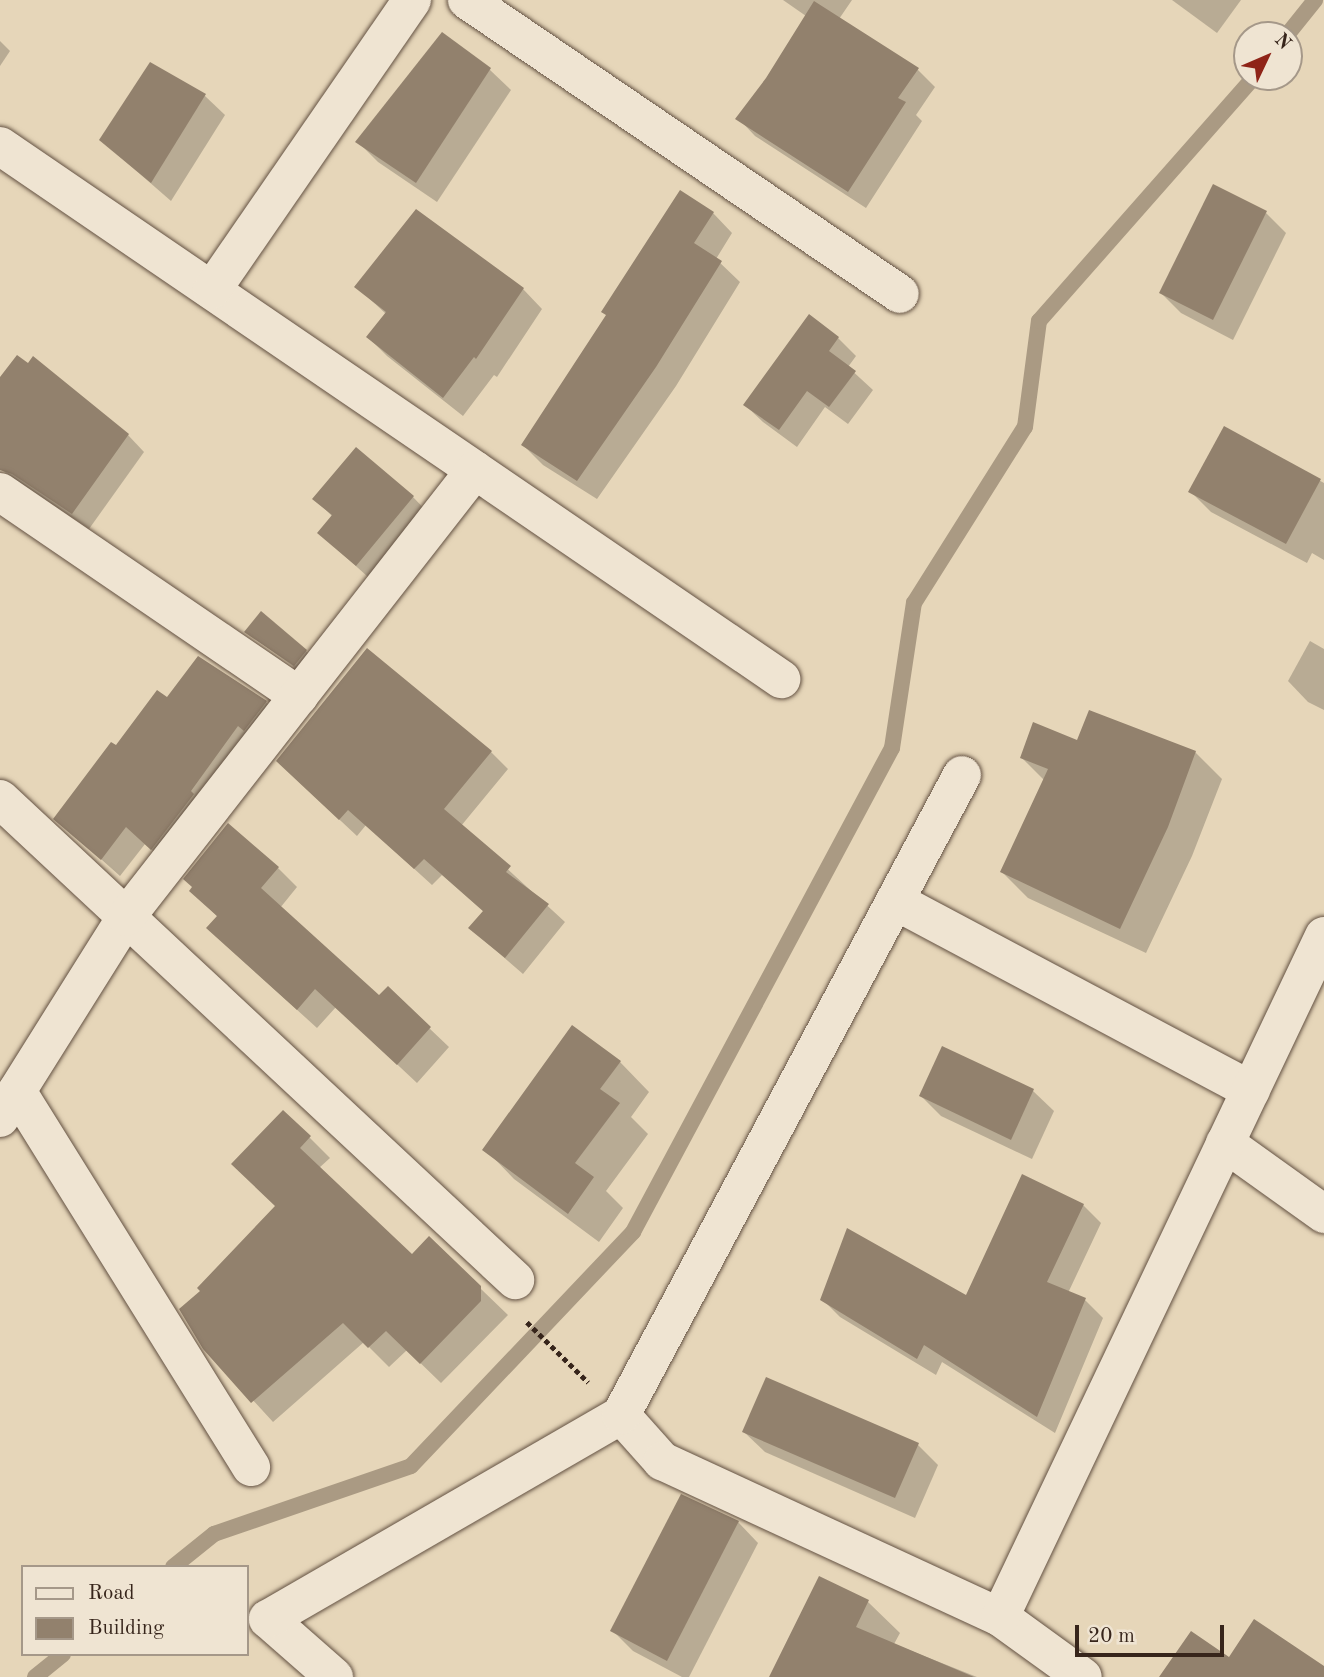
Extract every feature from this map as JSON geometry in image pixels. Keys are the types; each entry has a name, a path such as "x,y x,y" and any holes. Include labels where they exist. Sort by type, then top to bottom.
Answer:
{"street":[{"path":"212,290 412,0"},
{"path":"467,0 900,294"},
{"path":"0,146 781,678"},
{"path":"251,1467 8,1105 126,917 475,470"},
{"path":"0,492 299,696"},
{"path":"334,1677 268,1619 621,1415 962,775"},
{"path":"0,799 515,1280"},
{"path":"895,901 1251,1090"},
{"path":"1000,1617 1324,936"},
{"path":"1225,1143 1324,1214"},
{"path":"621,1415 662,1461 1000,1617 1083,1677"}],"path":[{"path":"524,1319 558,1352"}],"building":[{"path":"814,1 919,68 898,98 906,102 848,192 735,119 766,78"},
{"path":"442,32 491,68 416,183 355,142"},
{"path":"150,62 206,94 151,183 99,140"},
{"path":"1213,184 1267,211 1213,320 1159,293"},
{"path":"680,190 714,212 694,243 722,261 656,367 577,481 521,445 606,315 601,312"},
{"path":"416,209 524,288 476,359 474,357 443,398 366,337 386,312 354,287"},
{"path":"809,314 839,337 829,351 856,371 829,407 807,391 779,430 743,405"},
{"path":"17,355 28,363 33,356 129,434 72,514 12,474 0,470 0,377"},
{"path":"1224,426 1321,479 1286,544 1188,492"},
{"path":"356,447 414,496 356,566 317,533 332,515 312,499"},
{"path":"261,611 307,650 294,666 244,632"},
{"path":"367,648 492,751 444,809 511,866 506,872 549,904 505,958 468,928 483,911 424,859 414,869 348,810 339,820 276,761"},
{"path":"198,656 267,701 244,731 238,726 191,791 194,794 151,850 126,827 101,860 53,819 111,742 116,745 157,690 167,697"},
{"path":"1089,710 1196,751 1168,827 1120,929 1000,872 1048,769 1020,758 1033,722 1077,740"},
{"path":"228,823 279,867 261,888 379,995 388,986 431,1027 397,1065 315,989 297,1010 206,928 217,916 189,891 192,887 183,879"},
{"path":"572,1025 621,1061 600,1089 620,1103 575,1163 594,1177 568,1214 482,1150"},
{"path":"942,1046 1034,1089 1011,1140 919,1096"},
{"path":"283,1110 311,1136 300,1148 412,1254 429,1236 481,1286 481,1301 420,1364 386,1331 368,1348 343,1323 251,1403 203,1349 179,1309 200,1291 197,1288 275,1206 231,1164"},
{"path":"1022,1174 1084,1204 1047,1282 1086,1298 1037,1417 924,1345 917,1359 820,1300 847,1228 966,1295"},
{"path":"766,1377 919,1443 895,1498 742,1432"},
{"path":"681,1494 739,1521 667,1661 610,1631"},
{"path":"819,1576 869,1600 856,1627 974,1677 769,1677"},
{"path":"1254,1619 1324,1666 1324,1677 1159,1677 1191,1631 1229,1657"}],"waterway":[{"path":"1298,21 1315,0"},
{"path":"175,1565 214,1534 411,1466 633,1232 892,748 914,603 1025,427 1039,321 1242,91"},
{"path":"35,1677 61,1656"}]}
